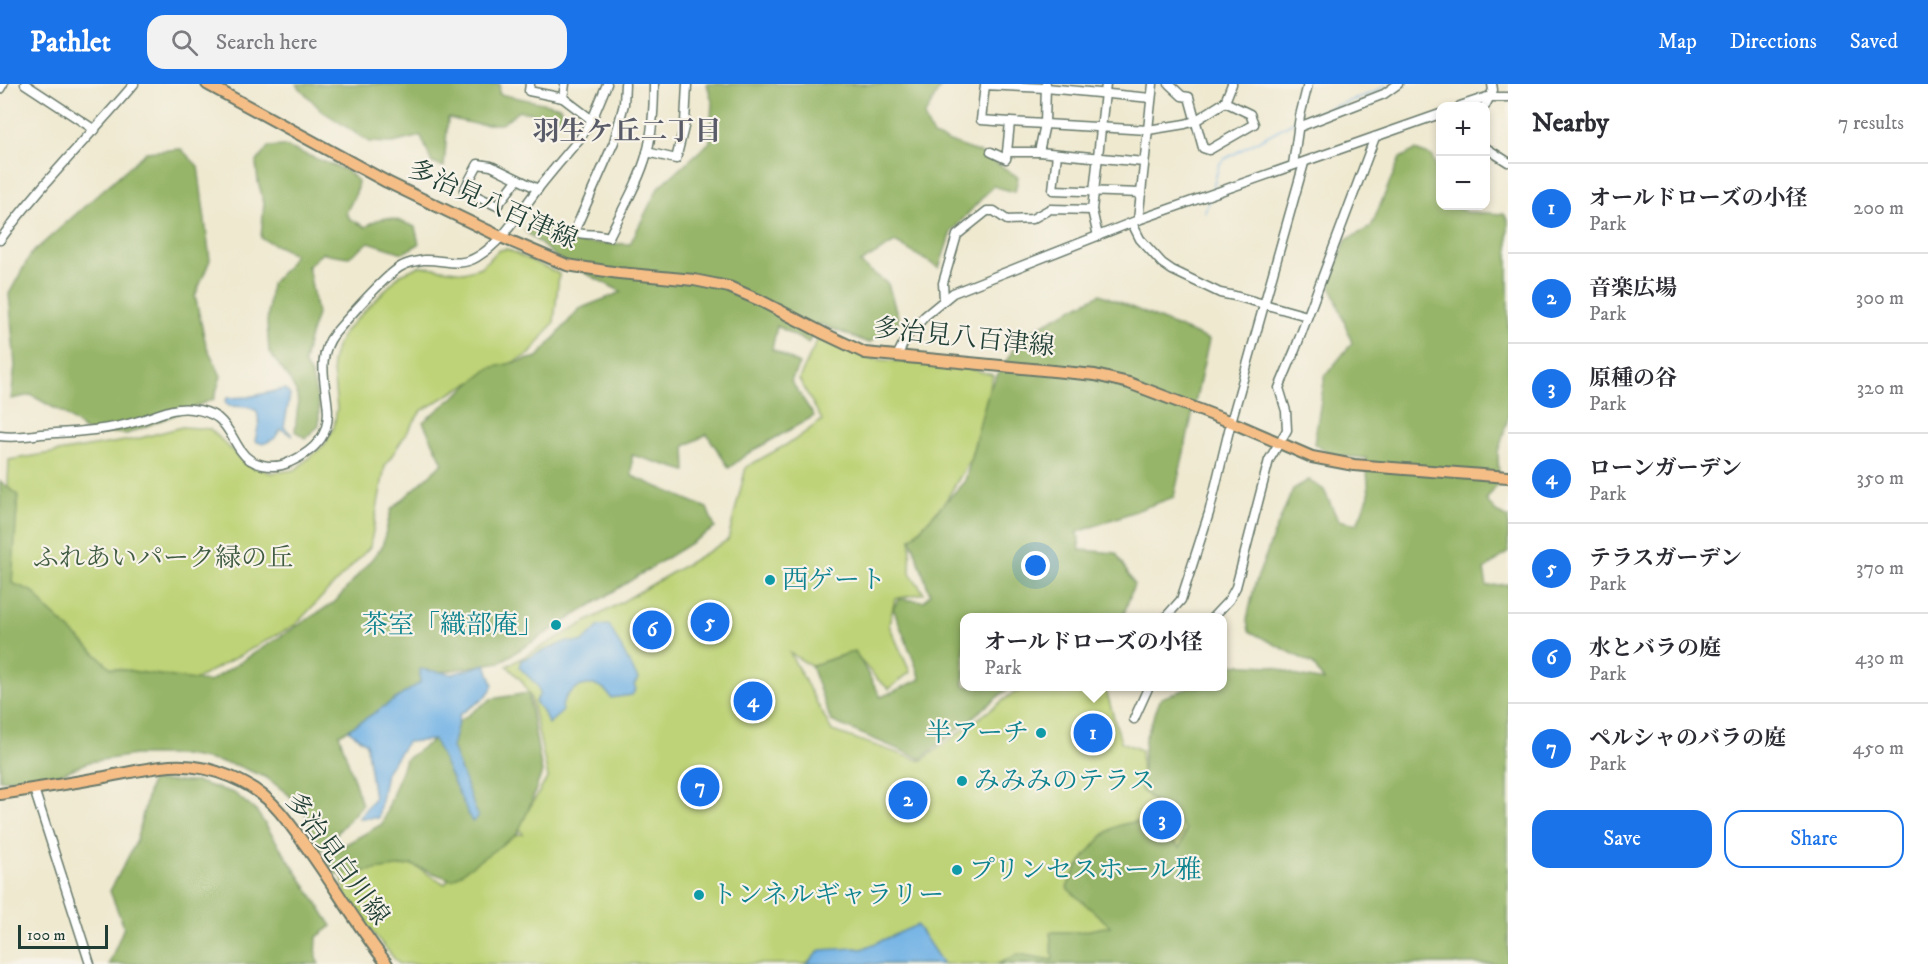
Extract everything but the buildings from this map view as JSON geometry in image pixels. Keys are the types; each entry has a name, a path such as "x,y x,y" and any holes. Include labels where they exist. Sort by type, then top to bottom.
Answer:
{"main road":[{"name":"多治見八百津線","path":"207,84 335,155 501,237 560,263 578,268 694,280 729,287 865,352 1095,375 1129,383 1231,422 1312,457 1354,465 1508,477"},
{"name":"多治見白川線","path":"0,794 172,766 221,773 238,780 258,791 278,810 298,835 351,916 387,964"}],"street":[{"path":"0,89 3,84"},
{"path":"24,84 95,130"},
{"path":"0,240 25,206 134,84"},
{"path":"530,84 529,91 563,98 592,120"},
{"path":"563,98 565,84"},
{"path":"0,436 77,432 113,427 134,423 178,408 192,409 217,418 232,433 243,454 252,461 272,466 288,464 311,448 322,437 328,424 329,407 322,362 326,348 335,333 382,282 398,269 417,261 433,260 459,264 471,261 484,253 501,237 581,137 592,120 607,84"},
{"path":"625,84 624,104 614,142 574,232 590,235 597,233 609,237 641,171 647,152 654,111 654,84"},
{"path":"647,152 676,159 685,123 687,84"},
{"path":"1098,236 1092,210 1106,84"},
{"path":"1153,84 1141,193 1135,222 1140,239 1162,263 1172,270 1220,293 1307,316"},
{"path":"1168,84 1182,96 1189,97 1203,148 1209,150 1254,124 1250,114 1226,102"},
{"path":"1151,98 1046,86 985,86 981,120 1148,130 1195,121 1226,102 1232,84"},
{"path":"1293,165 1299,122 1308,84"},
{"path":"1299,122 1384,94 1398,84"},
{"path":"1487,102 1493,90 1492,84"},
{"path":"1039,152 1045,124 1046,86"},
{"path":"1472,102 1490,96 1508,97"},
{"path":"897,356 907,336 953,292 1135,222 1436,115"},
{"path":"991,152 1006,159 1010,122"},
{"path":"1216,613 1236,587 1269,460 1287,430 1279,388 1375,136"},
{"path":"1490,151 1508,162"},
{"path":"1007,152 1039,152 1144,162"},
{"path":"1057,154 1053,190 1141,193"},
{"path":"1169,613 1181,600 1216,491 1231,422 1304,163"},
{"path":"518,180 497,206 464,190 478,164 491,166 538,189"},
{"path":"944,299 944,283 957,236 987,211 994,212 1007,220 1032,219 1050,209 1092,210"},
{"path":"1134,718 1147,691"},
{"path":"34,789 90,964"}],"green space":[{"path":"296,84 500,84 499,94 561,107 564,118 552,126 539,124 532,113 519,111 501,124 475,124 448,118 444,167 432,163 421,136 393,143 369,142 321,110"},
{"path":"707,84 942,84 924,117 933,136 983,154 1018,177 1015,192 993,186 951,232 939,268 895,242 860,263 888,284 899,321 869,343 820,324 808,343 777,326 772,349 799,364 791,381 814,416 747,454 729,468 707,434 685,446 686,471 632,455 632,476 707,508 715,528 500,662 434,673 379,715 339,734 362,805 318,854 306,814 289,795 267,778 236,765 185,755 134,755 89,762 56,776 0,780 0,481 18,495 12,583 34,592 47,609 111,668 209,682 335,602 382,547 391,510 443,463 423,422 490,368 538,357 579,309 622,292 560,260 525,231 555,227 578,243 630,244 658,188 710,142 712,101"},
{"path":"284,146 345,170 358,181 356,193 346,213 350,219 366,227 372,222 390,218 415,227 419,244 403,253 369,242 349,257 322,253 308,266 317,314 304,363 312,377 319,405 319,426 305,438 295,431 297,394 288,377 269,352 267,323 271,284 286,268 294,254 261,238 264,203 256,163 268,147"},
{"path":"181,149 198,166 210,260 195,296 206,345 221,376 214,399 127,434 86,431 63,413 31,395 11,399 15,366 9,294 31,254 146,152"},
{"path":"1415,150 1432,156 1436,170 1436,210 1504,214 1508,220 1508,418 1498,453 1499,483 1486,500 1496,512 1508,518 1508,552 1484,570 1487,586 1508,584 1508,964 998,964 1018,954 1053,960 1050,932 1079,932 1110,926 1067,888 1074,872 1086,855 1113,828 1126,823 1150,820 1180,848 1186,829 1141,790 1145,739 1161,698 1181,691 1227,691 1227,664 1272,666 1298,676 1324,681 1313,664 1249,631 1247,619 1255,584 1293,489 1309,480 1324,490 1338,520 1357,524 1369,495 1366,458 1335,456 1314,444 1325,376 1352,343 1330,283 1346,240 1371,227 1400,158"},
{"name":"ふれあいパーク緑の丘","path":"507,249 559,274 554,322 530,354 460,388 421,411 385,466 370,547 295,625 180,688 101,671 4,590 9,460 137,439 182,427 210,429 245,463 271,473 295,470 325,444 334,427 337,408 332,362 337,345 346,330 401,274 420,266 464,272 481,267 499,250"},
{"path":"1100,294 1209,340 1174,497 1078,532 1080,550 1116,553 1134,584 1124,613 960,613 960,691 1005,691 921,759 831,721 811,666 855,651 881,697 921,679 893,608 899,599 924,601 930,594 911,539 965,481 989,389 1022,335"},
{"path":"818,339 873,359 966,368 993,375 970,460 945,502 911,539 910,573 924,593 895,599 889,625 910,672 889,689 857,656 839,656 811,666 790,653 832,731 921,761 1012,694 1020,691 1106,691 1121,742 1141,750 1142,790 1165,810 1178,816 1194,819 1185,964 399,964 346,901 339,861 408,862 445,884 473,850 506,835 523,834 518,827 548,777 531,698 522,681 507,666 728,540 746,467 793,441 822,420 799,379"},
{"path":"528,693 542,772 517,834 452,880 412,865 336,875 325,856 382,824 405,760 491,699"},
{"path":"151,781 197,782 234,793 257,812 332,926 317,937 316,958 319,964 109,964 124,927 110,891 136,842"}],"water":[{"path":"285,389 290,395 284,427 293,436 281,429 274,439 263,444 255,441 259,423 257,411 248,407 229,406 225,402 227,398 248,397"},
{"path":"609,625 638,679 634,685 636,689 632,695 611,698 601,687 581,686 569,694 562,705 562,712 548,724 544,713 535,702 540,694 537,685 519,667 521,660 565,642 583,642 599,626"},
{"path":"486,664 493,685 491,690 484,698 460,714 452,747 478,817 472,822 434,740 407,742 386,772 378,818 359,818 374,798 366,743 348,730 420,683 420,669 453,674"},
{"path":"917,925 943,964 807,964 820,950 862,949"}],"waterway":[{"path":"1302,118 1375,92 1387,84"},
{"path":"1212,191 1219,165 1223,160 1295,121"},
{"path":"1205,212 1209,199"}],"place":[{"name":"西ゲート","path":"770,580"},
{"name":"テラスガーデン","path":"710,622"},
{"name":"茶室「織部庵」","path":"556,625"},
{"name":"水とバラの庭","path":"652,630"},
{"name":"ローンガーデン","path":"753,701"},
{"name":"半アーチ","path":"1041,733"},
{"name":"オールドローズの小径","path":"1093,733"},
{"name":"みみみのテラス","path":"962,781"},
{"name":"ペルシャのバラの庭","path":"700,787"},
{"name":"音楽広場","path":"908,800"},
{"name":"原種の谷","path":"1162,820"},
{"name":"プリンセスホール雅","path":"957,870"},
{"name":"トンネルギャラリー","path":"699,895"}],"district":[{"name":"羽生ケ丘二丁目","path":"627,132"}]}
